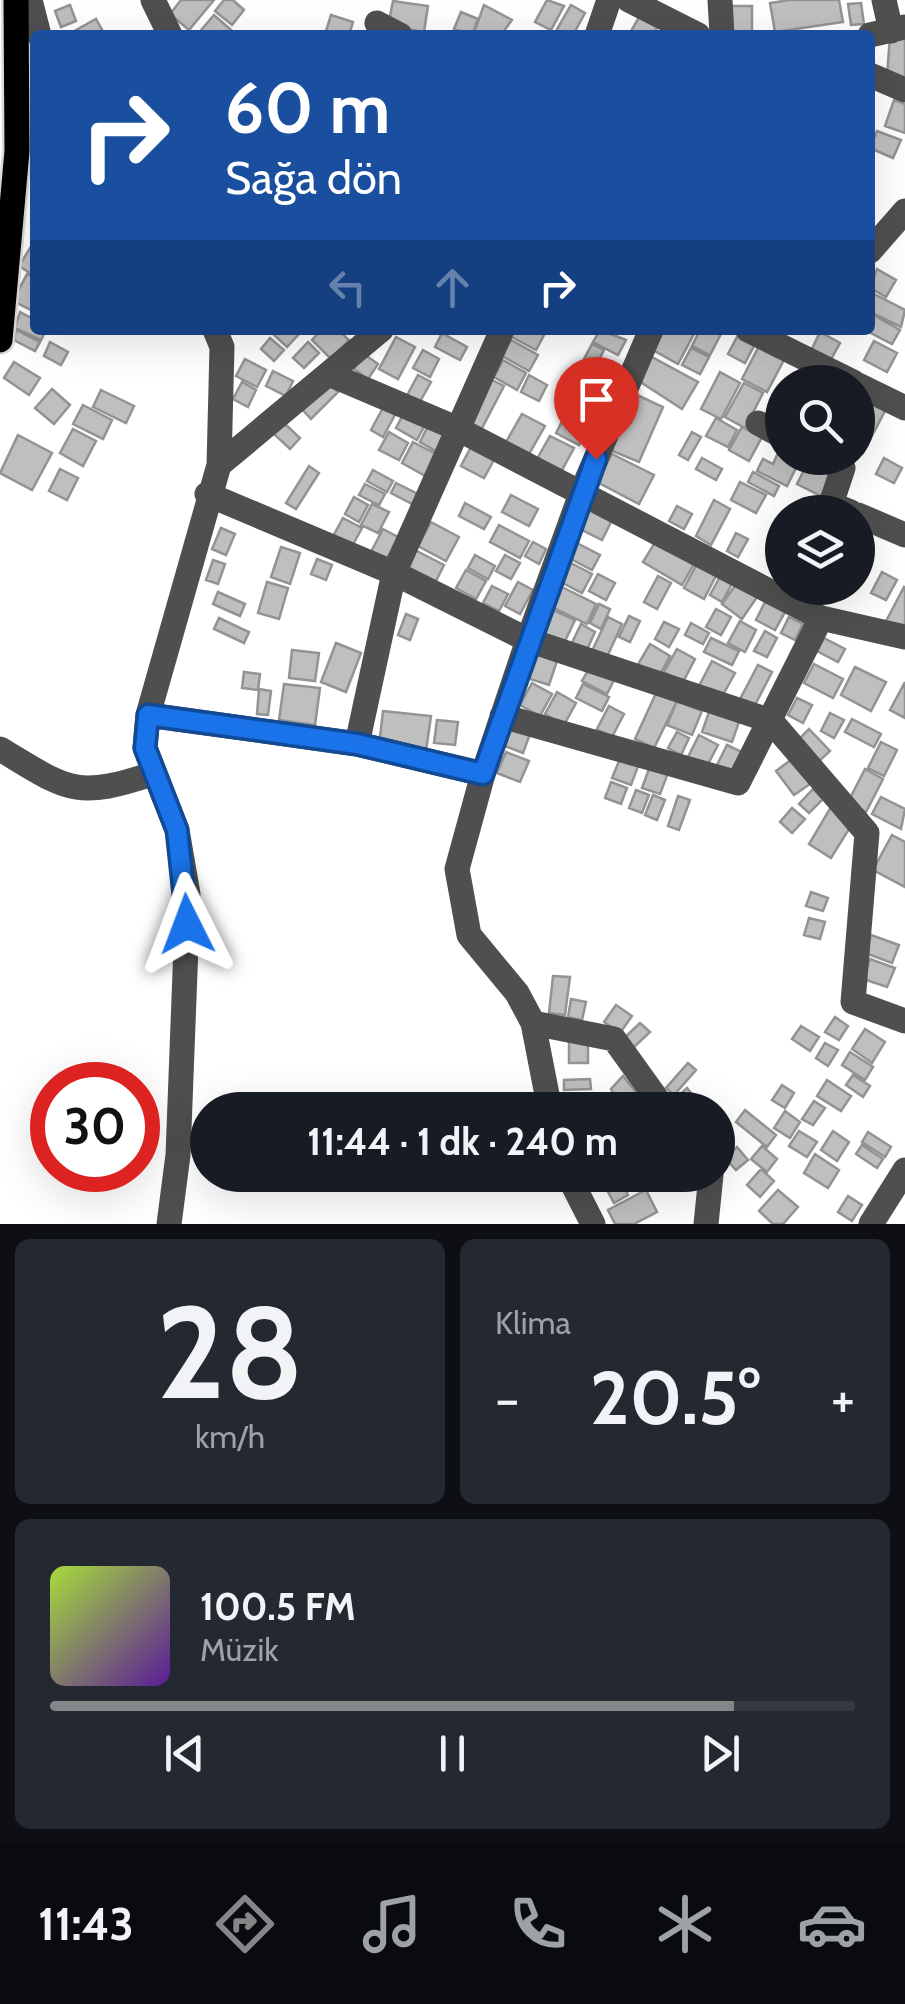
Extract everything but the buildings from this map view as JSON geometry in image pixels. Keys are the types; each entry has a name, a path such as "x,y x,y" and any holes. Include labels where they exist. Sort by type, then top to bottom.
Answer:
{"main road":[{"path":"0,340 26,147 16,0"}],"street":[{"path":"30,0 38,30"},
{"path":"154,0 168,30"},
{"path":"599,30 609,0"},
{"path":"629,0 688,30"},
{"path":"720,0 722,30"},
{"path":"884,0 889,31"},
{"path":"875,77 905,90"},
{"path":"875,247 901,226"},
{"path":"169,1224 178,1156 188,894 177,830 145,748 148,715 219,465 222,347 217,335"},
{"path":"219,465 375,335"},
{"path":"357,744 394,573 500,335"},
{"path":"546,1092 533,1023 517,993 469,936 457,870 483,774 528,640 582,492 650,335"},
{"path":"780,337 825,365"},
{"path":"329,374 456,428 821,618 905,637"},
{"path":"875,394 905,408"},
{"path":"758,423 765,427"},
{"path":"208,494 394,573 528,640 771,720 867,833 854,1002 905,1021"},
{"path":"875,523 905,535"},
{"path":"502,716 738,783 821,618"},
{"path":"148,715 357,744 483,774"},
{"path":"0,749 61,786 80,791 107,789 152,774"},
{"path":"533,1023 614,1039 652,1092"},
{"path":"871,1224 905,1170"},
{"path":"577,1192 593,1224"},
{"path":"706,1224 709,1192"}],"route":[{"path":"187,924 188,894 177,830 145,748 148,715 357,744 483,774 596,459"}]}
